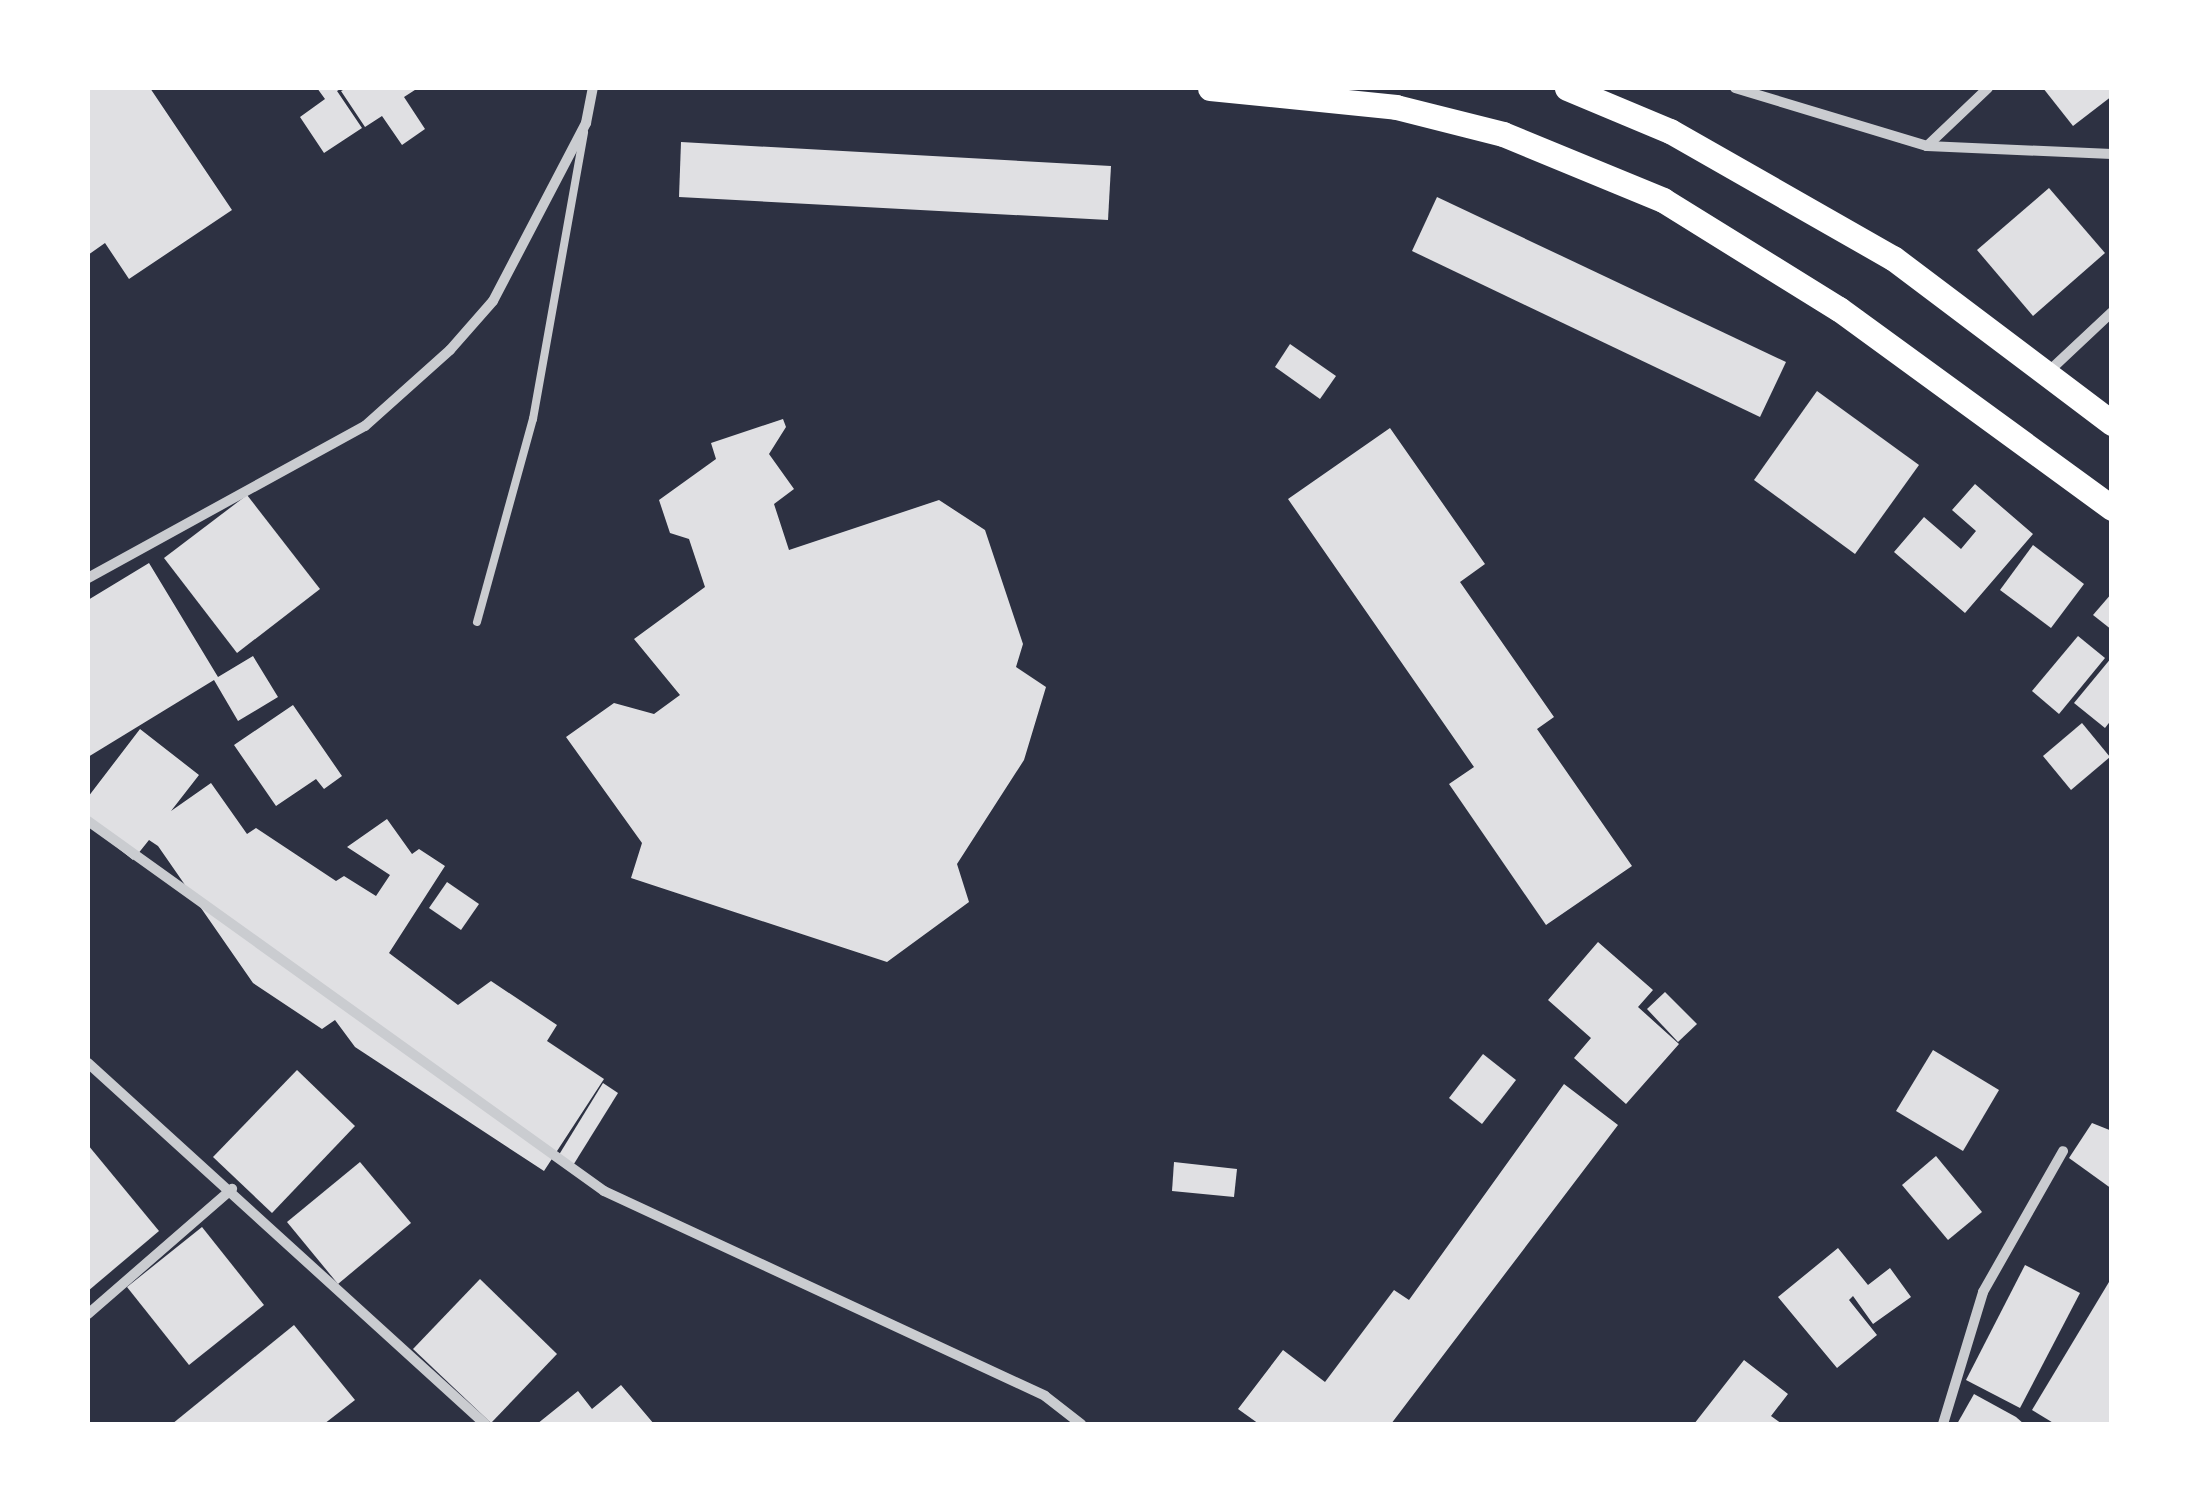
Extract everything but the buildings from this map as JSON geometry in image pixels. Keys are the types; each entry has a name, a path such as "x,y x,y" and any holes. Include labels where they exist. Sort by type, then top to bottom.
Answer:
{"main road":[{"path":"1210,88 1396,106 1503,134 1663,200 1869,330 2112,508"},
{"path":"1567,88 1670,130 1893,258 2112,424"}],"street":[{"path":"88,578 365,426 450,350 493,300 586,123 593,88"},
{"path":"1734,88 1927,146 2112,154"},
{"path":"1927,146 1988,88"},
{"path":"2044,376 2112,312"},
{"path":"88,821 604,1191 1046,1396 1082,1424"},
{"path":"88,1063 232,1189 485,1424"},
{"path":"1943,1424 1983,1292 2063,1151"},
{"path":"88,1314 232,1189"}],"lane":[{"path":"477,622 533,419 586,123"}]}
